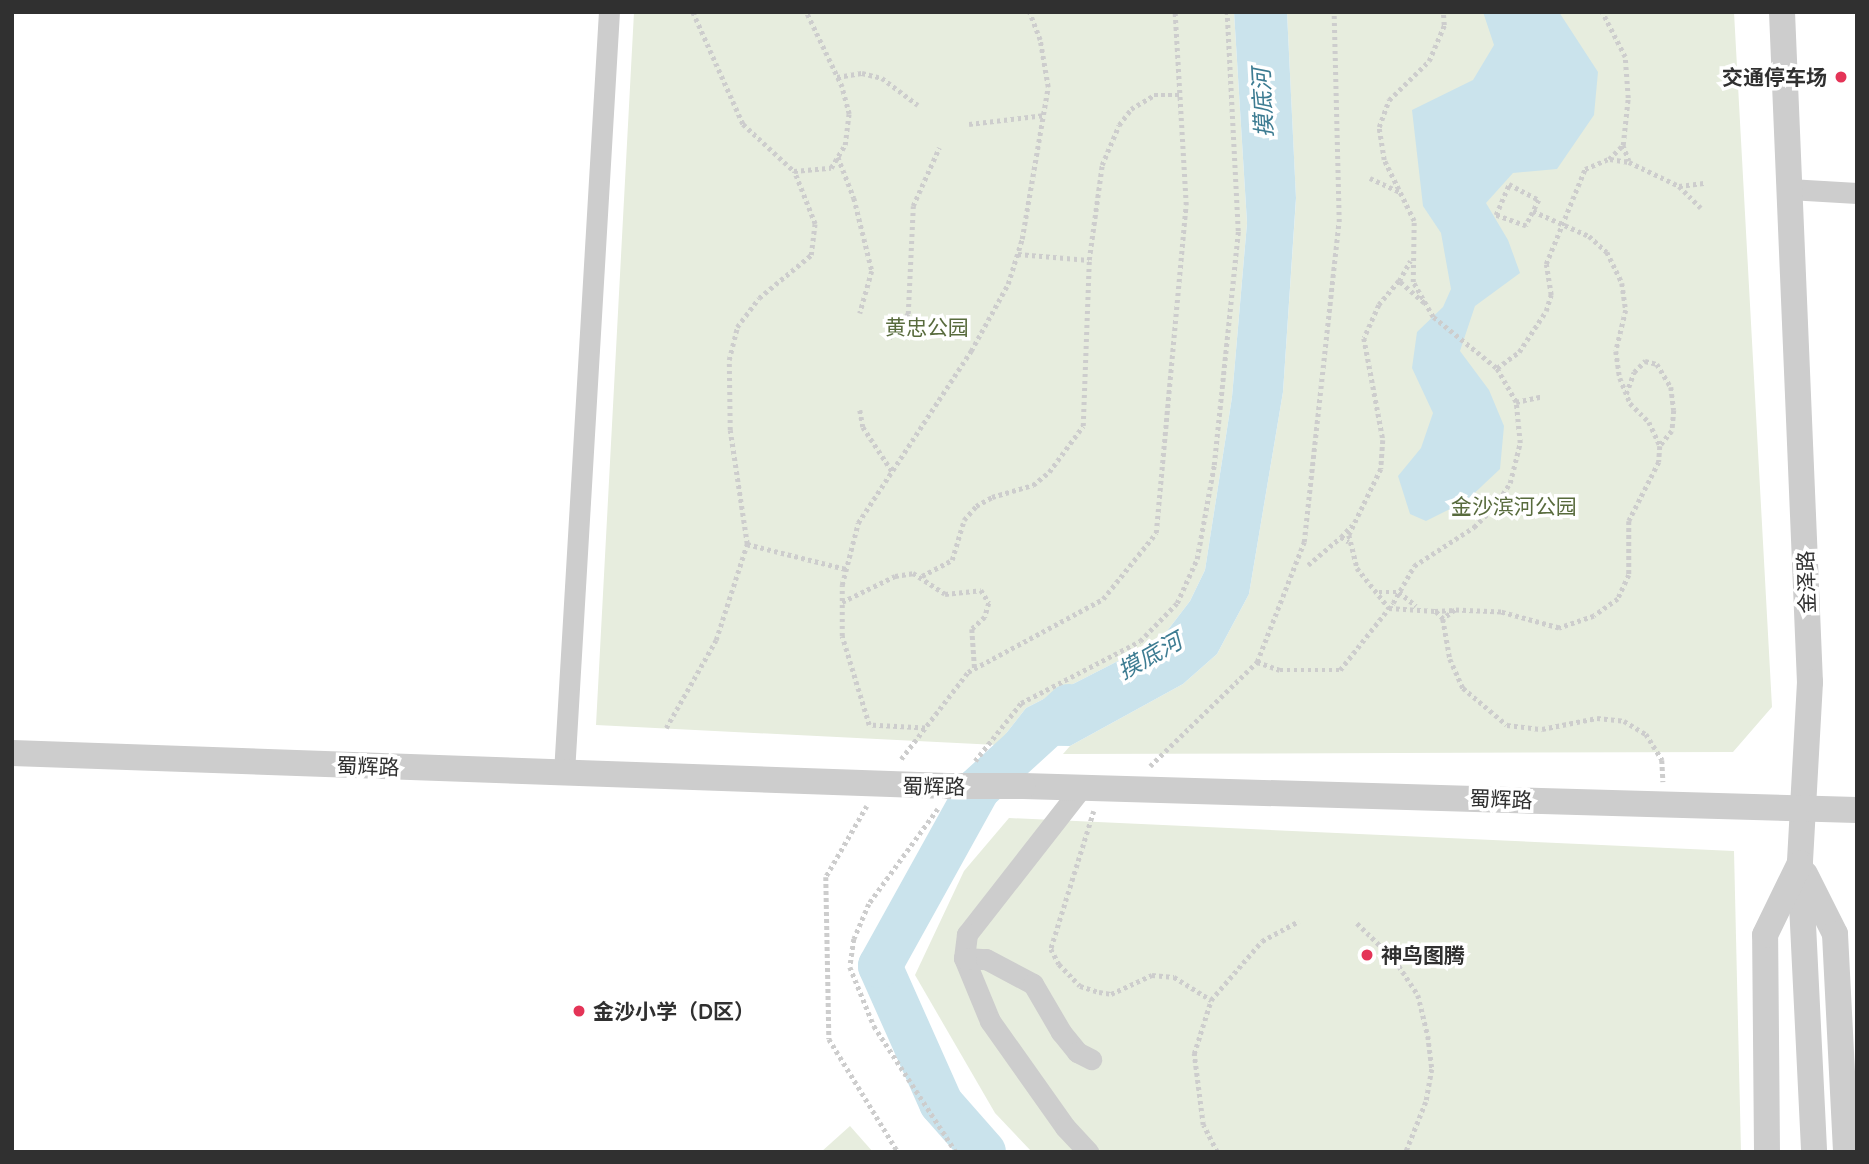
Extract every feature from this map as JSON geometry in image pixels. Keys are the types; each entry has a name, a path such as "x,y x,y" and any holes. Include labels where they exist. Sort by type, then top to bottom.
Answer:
{"street":[{"path":"564,773 610,12"},
{"name":"金泽路","path":"1782,12 1810,682 1800,863 1814,1152"},
{"path":"1789,189 1857,193"},
{"name":"蜀辉路","path":"12,753 880,785 943,797 1023,786 1857,810"},
{"path":"1088,1152 1065,1127 990,1021 964,958 967,934 1104,788"},
{"path":"1767,1152 1765,935 1800,863"},
{"path":"1800,863 1835,934 1846,1152"},
{"path":"964,958 986,959 1033,984 1061,1032 1077,1052 1091,1059"}],"path":[{"path":"666,728 716,640 747,544 730,430 729,360 737,327 760,298 811,255 815,224 794,171 743,124 693,12"},
{"path":"794,171 831,168 845,145 849,114 837,78 806,12"},
{"path":"926,729 869,725 842,636 846,569 858,523 971,351 1008,284 1018,254 1048,87 1040,40 1029,12"},
{"path":"898,1152 830,1039 825,877 880,785 975,668 1103,599 1156,533 1185,205 1175,12"},
{"path":"971,766 1021,703 1140,641 1177,603 1197,559 1214,464 1238,231 1227,12"},
{"path":"1211,1000 1174,977 1152,975 1111,994 1080,986 1059,964 1051,949 1104,788 1256,662 1304,542 1339,222 1334,12"},
{"path":"1256,662 1280,670 1340,670 1389,608 1415,566 1474,527 1495,506 1510,483 1520,443 1516,402 1496,368 1433,317 1413,282 1410,261 1414,221 1384,160 1379,127 1389,100 1429,61 1444,25 1443,12"},
{"path":"1602,12 1625,57 1628,98 1623,145 1629,162"},
{"path":"837,78 862,74 882,78 918,105"},
{"path":"922,576 952,560 964,520 976,506 992,496 1033,485 1049,472 1083,426 1089,260 1102,165 1119,125 1131,109 1154,95 1180,95"},
{"path":"969,124 1044,115"},
{"path":"1496,368 1519,352 1546,311 1551,295 1546,264 1585,169 1609,159 1623,145"},
{"path":"889,338 908,314 913,206 939,148"},
{"path":"838,156 854,198 872,271 860,313"},
{"path":"1609,159 1629,162 1679,186 1701,208"},
{"path":"1370,178 1400,192"},
{"path":"1679,186 1704,183"},
{"path":"1509,184 1539,200 1534,211 1526,226 1496,215 1509,184"},
{"path":"1534,211 1589,236 1607,252 1622,283 1626,310 1616,351 1626,394 1649,422 1660,446"},
{"path":"1018,254 1089,260"},
{"path":"1389,608 1379,593 1367,586 1357,568 1350,542 1355,522 1381,468 1382,440 1364,338 1379,306 1399,281 1410,261"},
{"path":"1399,281 1427,306"},
{"path":"1389,608 1417,606 1435,611 1501,612 1559,628 1594,616 1618,600 1629,575 1633,546 1629,521 1658,462 1660,446 1672,431 1674,411 1671,387 1657,364 1644,361 1634,372 1626,394"},
{"path":"1516,402 1540,397"},
{"path":"860,410 863,427 892,471"},
{"path":"1308,565 1355,522"},
{"path":"1341,537 1350,542"},
{"path":"747,544 846,569"},
{"path":"842,602 895,576 914,573 945,594 981,590 989,603 985,617 972,629 975,668"},
{"path":"1379,593 1399,592 1417,606"},
{"path":"1443,619 1455,610"},
{"path":"1435,611 1443,619 1459,678 1485,711 1507,725 1542,729 1597,718 1624,721 1646,734 1662,760 1663,786"},
{"path":"943,797 869,904 854,939 850,967 874,1026 956,1152"},
{"path":"1217,1152 1203,1125 1194,1054 1211,1000 1262,941 1298,921"},
{"path":"1357,923 1395,960 1418,995 1427,1036 1432,1069 1426,1101 1406,1152"}],"green space":[{"name":"黄忠公园","path":"634,12 1234,12 1247,223 1232,397 1205,570 1190,601 1161,639 1026,708 997,745 596,725"},
{"name":"金沙滨河公园","path":"1287,12 1734,12 1772,707 1733,752 1063,754 1070,746 1183,684 1217,654 1249,594 1283,392 1296,199"},
{"path":"1009,818 1734,851 1741,1152 1032,1152 995,1113 915,975 964,871"},
{"path":"850,1126 873,1152 821,1152"}],"water":[{"path":"1234,12 1287,12 1296,198 1283,392 1249,594 1217,654 1183,684 1070,746 997,745 1026,708 1161,639 1190,601 1205,570 1232,397 1247,223"},
{"path":"1483,12 1559,12 1598,72 1594,115 1557,169 1513,173 1486,203 1508,240 1520,273 1475,306 1460,351 1489,390 1504,426 1500,469 1466,501 1426,521 1410,514 1398,476 1421,448 1433,413 1412,368 1417,332 1443,307 1451,289 1441,233 1423,206 1412,110 1473,80 1494,45"}],"waterway":[{"name":"摸底河","path":"984,1152 941,1103 880,966 978,789 1069,706"}],"place":[{"name":"交通停车场","path":"1841,77"},
{"name":"神鸟图腾","path":"1367,955"},
{"name":"金沙小学（D区）","path":"579,1011"}]}
